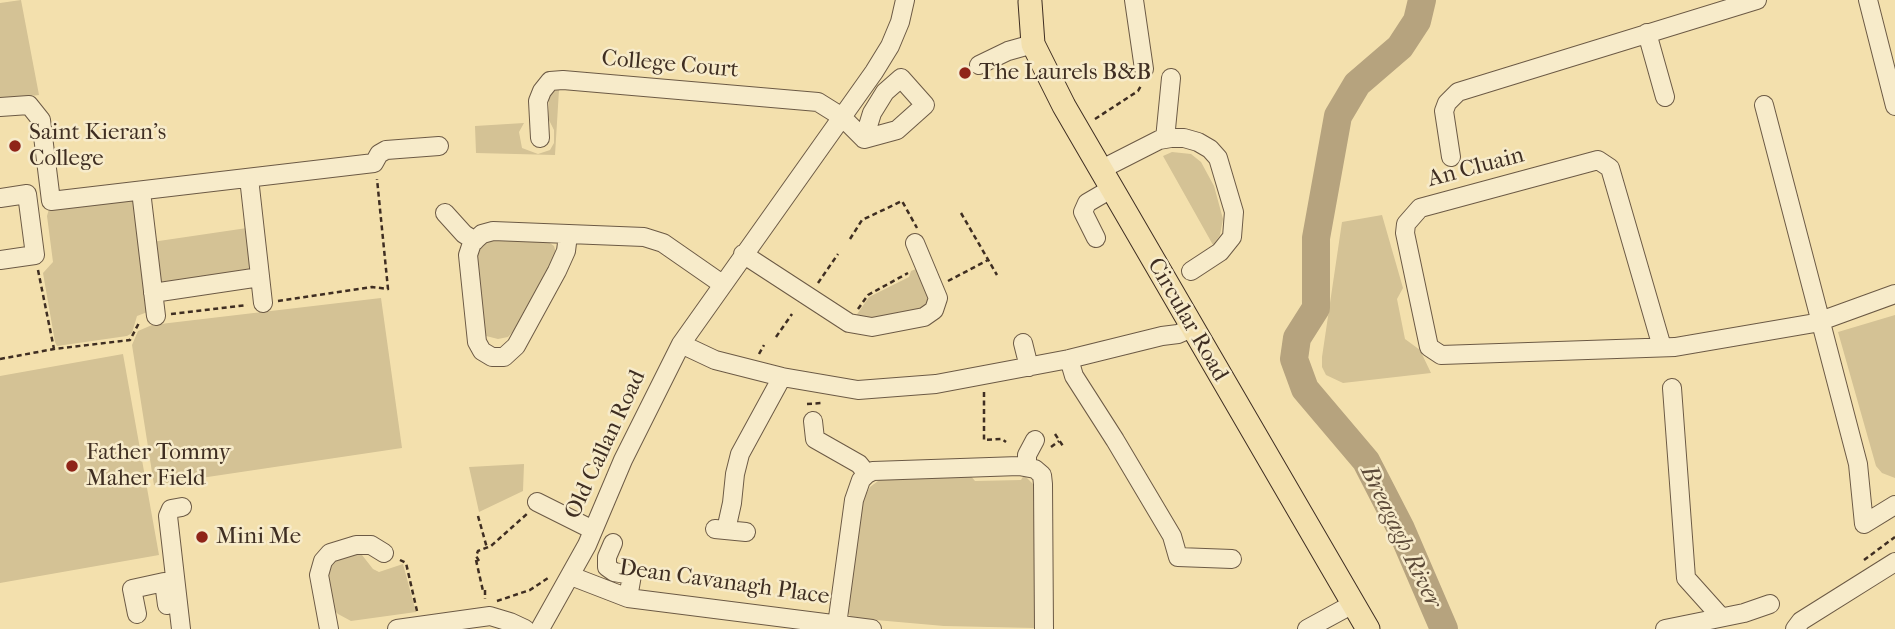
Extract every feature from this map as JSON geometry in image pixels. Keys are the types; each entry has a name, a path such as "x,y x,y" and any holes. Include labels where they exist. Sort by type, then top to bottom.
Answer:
{"main road":[{"name":"Circular Road","path":"1025,1 1034,44 1077,130 1368,629"}],"street":[{"name":"Old Callan Road","path":"540,629 563,575 593,530 624,457 681,344 890,46 905,0"},
{"path":"1134,0 1144,69"},
{"path":"1451,158 1444,111 1451,97 1458,92 1757,0"},
{"path":"1868,0 1895,106"},
{"path":"1647,33 1665,97"},
{"path":"979,65 1008,51 1034,44"},
{"path":"1165,139 1171,78"},
{"name":"College Court","path":"540,138 538,101 550,81 818,102 842,117"},
{"path":"0,107 29,105 41,120 51,201"},
{"path":"1764,105 1858,464 1864,524 1895,505"},
{"path":"842,117 864,139"},
{"path":"1096,238 1083,212 1106,180 1165,139 1184,138 1198,142 1218,158 1234,212 1235,225 1227,246 1191,271"},
{"path":"29,205 374,163 379,154 386,150 439,146"},
{"name":"An Cluain","path":"1662,347 1609,168 1598,160 1420,208 1406,224 1405,233 1429,347 1441,355 1675,347 1821,321 1895,294"},
{"path":"248,178 263,303"},
{"path":"141,191 156,316"},
{"path":"0,198 27,194 35,255 0,260"},
{"path":"445,213 464,234 475,241"},
{"path":"568,235 566,251 557,271 516,345 504,358 492,357 482,351 477,342 468,255 482,234 493,231 644,237 663,243 722,284"},
{"path":"743,254 849,323 872,327 924,317 940,310 917,242"},
{"path":"153,293 260,276"},
{"path":"681,344 715,360 782,377 859,390 936,384 1029,367 1162,335 1178,334 1192,328"},
{"path":"1023,343 1029,367"},
{"path":"1069,359 1074,376 1172,536 1178,556 1232,559"},
{"path":"746,532 721,529 732,503 740,454 782,377"},
{"path":"1672,388 1686,578 1721,617"},
{"path":"817,416 815,439 859,464 867,474"},
{"path":"1027,467 1027,455 1042,444"},
{"path":"837,625 854,500 861,480 867,474 873,471 1027,467 1042,475 1043,484 1044,629"},
{"path":"181,629 168,516 171,509 182,507"},
{"path":"533,507 593,530"},
{"path":"613,543 607,557 607,567 614,572 632,575 628,598"},
{"path":"329,629 318,575 323,561 330,553 356,545 371,545 384,553"},
{"path":"1795,629 1801,621 1895,562"},
{"name":"Dean Cavanagh Place","path":"563,575 628,598 872,629"},
{"path":"137,614 132,589 164,582 170,629"},
{"path":"1307,629 1353,604"},
{"path":"1665,629 1744,613 1770,604"},
{"path":"397,629 490,616 525,629"}],"path":[{"path":"1077,130 1138,91 1144,80 1144,69"},
{"path":"374,163 387,289"},
{"path":"849,323 867,295 907,275 917,242 902,201 862,220 850,239"},
{"path":"961,213 997,275"},
{"path":"815,288 838,254"},
{"path":"35,255 54,349"},
{"path":"958,275 988,260"},
{"path":"776,337 792,314"},
{"path":"0,359 130,340 139,321 156,316"},
{"path":"984,391 984,440 1002,439 1006,442"},
{"path":"817,416 821,393"},
{"path":"1055,434 1063,446"},
{"path":"1042,444 1059,440"},
{"path":"486,604 476,556 478,551 487,548 533,507"},
{"path":"478,516 487,548"},
{"path":"1856,566 1895,537"},
{"path":"476,556 479,561"},
{"path":"406,563 418,615"},
{"path":"497,601 563,575"}],"shaded area":[{"path":"21,0 39,95 0,100 0,3"},
{"path":"559,90 555,155 476,153 475,126 524,123 519,132 522,148 538,154 550,150 554,143 554,130 549,120 549,98 551,91"},
{"path":"1172,152 1191,154 1201,162 1214,186 1223,219 1220,235 1213,245 1163,156"},
{"path":"131,198 136,203 150,311 137,316 132,333 127,336 57,346 43,273 53,262 47,216 49,209"},
{"path":"1382,215 1403,288 1397,299 1405,339 1420,350 1431,373 1343,383 1326,375 1322,367 1342,222"},
{"path":"247,228 253,272 161,288 152,242"},
{"path":"486,239 547,241 554,246 556,253 517,327 508,337 498,339 486,336 482,330 475,256 478,246"},
{"path":"916,269 929,293 930,303 922,313 853,320 869,297 909,277 911,271"},
{"path":"381,298 402,448 154,485 132,345 138,331 152,325"},
{"path":"1895,315 1895,478 1882,473 1876,466 1838,332"},
{"name":"Father Tommy Maher Field","path":"123,354 159,555 0,583 0,376"},
{"path":"524,464 523,491 479,512 469,467"},
{"path":"970,475 975,481 1021,480 1024,475 1033,484 1035,628 944,626 853,618 849,615 847,610 863,500 870,487 882,478"},
{"path":"357,553 379,572 403,564 416,612 351,621 332,608 325,574 335,559"}],"waterway":[{"name":"Breagagh River","path":"1422,0 1417,21 1400,47 1357,84 1338,116 1316,238 1316,308 1297,338 1294,359 1305,389 1366,461 1401,529 1444,629"}],"place":[{"name":"The Laurels B&B","path":"965,73"},
{"name":"Saint Kieran's College","path":"15,146"},
{"name":"Father Tommy Maher Field","path":"72,466"},
{"name":"Mini Me","path":"202,537"}]}
